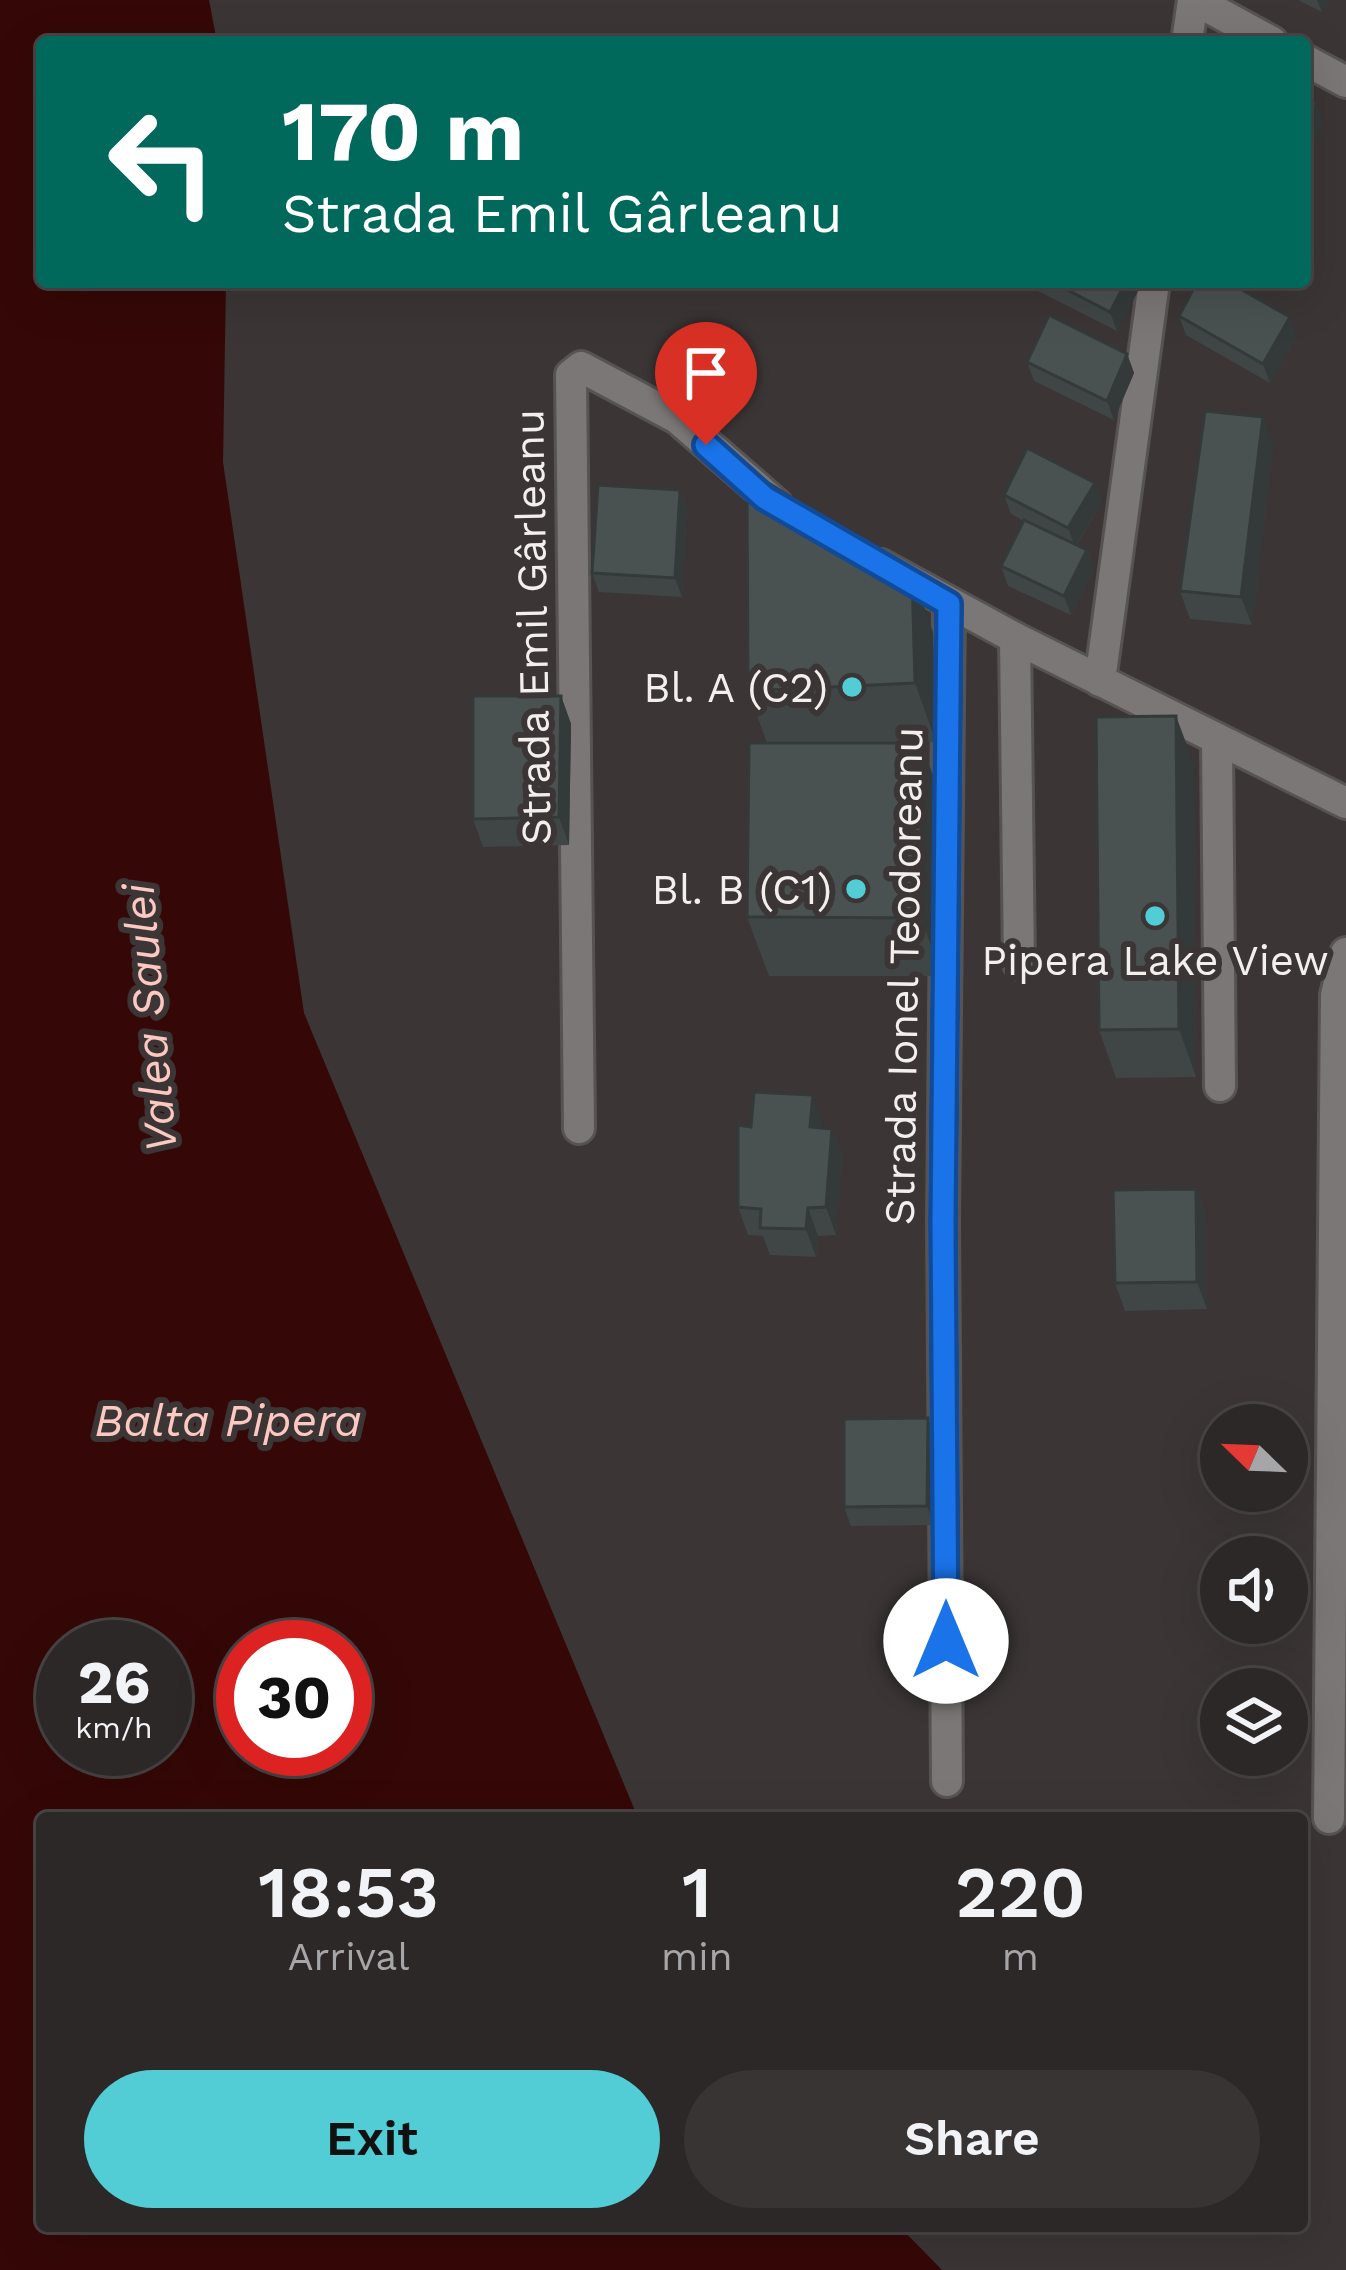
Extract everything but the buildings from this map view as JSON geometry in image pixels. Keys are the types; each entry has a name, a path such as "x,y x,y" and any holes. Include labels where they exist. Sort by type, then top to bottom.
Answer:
{"street":[{"path":"1188,36 1194,0 1261,36"},
{"path":"1311,63 1346,82"},
{"path":"1100,681 1153,288"},
{"name":"Strada Emil Gârleanu","path":"579,1128 571,375 580,367 677,418 765,498 806,522"},
{"path":"846,545 949,604 1346,803"},
{"name":"Strada Ionel Teodoreanu","path":"947,1781 943,1222 949,604"},
{"path":"1015,638 1019,964"},
{"path":"1216,739 1220,1086"},
{"path":"1329,1818 1336,995 1346,953"}],"water":[{"name":"Balta Pipera","path":"0,0 209,0 216,36 36,36 36,288 226,288 223,462 304,1013 636,1812 36,1812 36,2232 905,2232 942,2270 0,2270"}],"place":[{"name":"Bl. A (C2)","path":"852,687"},
{"name":"Bl. B (C1)","path":"856,889"},
{"name":"Pipera Lake View","path":"1155,916"}],"route":[{"path":"706,445 765,498 949,604 943,1222 946,1641"}],"water label":[{"name":"Valea Saulei","path":"149,1018"}]}
